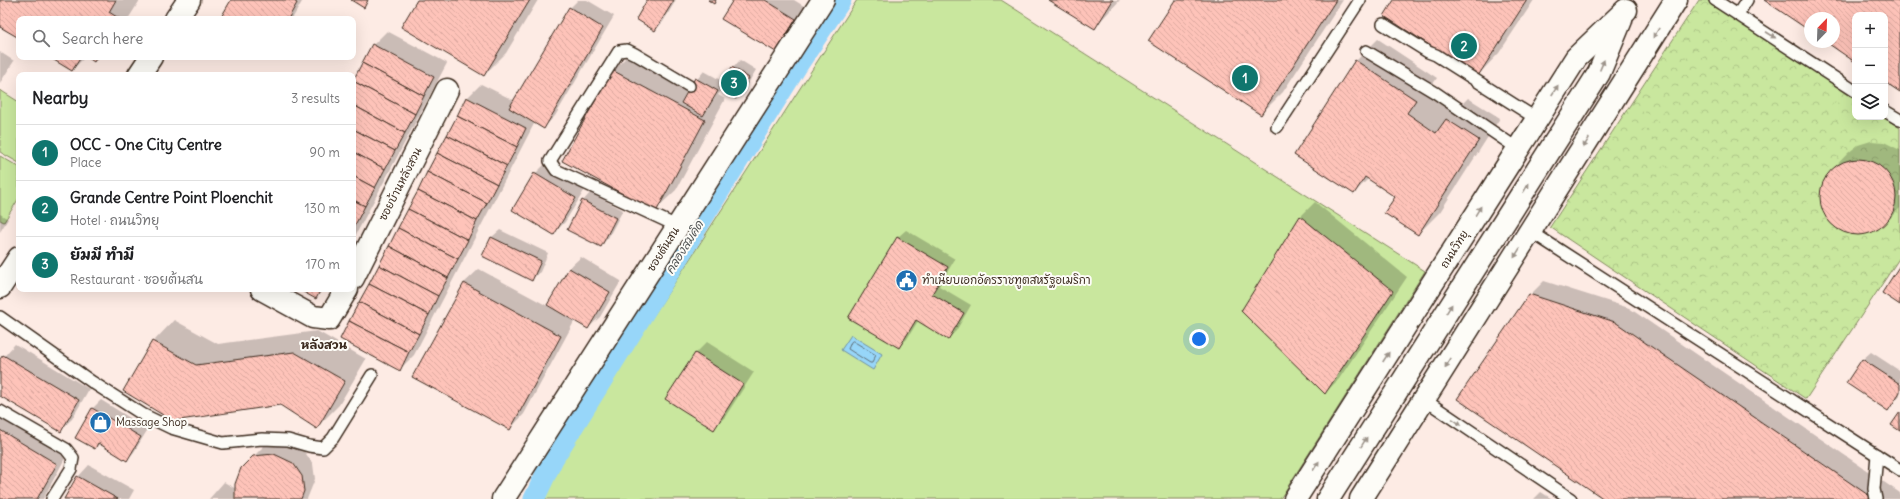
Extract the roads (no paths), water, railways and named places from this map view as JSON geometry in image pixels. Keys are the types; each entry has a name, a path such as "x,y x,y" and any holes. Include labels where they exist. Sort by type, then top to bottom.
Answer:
{"main road":[{"path":"178,16 189,0"},
{"name":"ซอยต้นสน","path":"503,499 823,0"},
{"path":"1361,499 1425,400 1676,0"},
{"name":"ถนนวิทยุ","path":"1295,499 1576,58 1629,5"},
{"name":"ถนนวิทยุ","path":"1328,499 1599,73 1629,5"},
{"path":"141,72 149,60"},
{"name":"ซอยบ้านหลังสวน","path":"356,272 447,90"},
{"path":"0,287 16,263"},
{"path":"267,292 313,317 329,319 346,292"}],"lane":[{"path":"1277,127 1360,0"},
{"path":"1717,0 1852,89"},
{"path":"1738,14 1747,0"},
{"path":"1383,24 1428,52 1433,60 1536,121"},
{"path":"677,226 556,170 550,162 619,51 626,50 635,54 689,86"},
{"path":"1366,51 1436,93 1518,149"},
{"path":"1888,113 1900,120"},
{"path":"1530,231 1900,470"},
{"path":"0,317 92,382 142,414 171,428 223,443 262,439 288,440 323,448 333,438 372,375"},
{"path":"1425,400 1571,499"},
{"path":"0,411 66,449 73,458 71,469 52,499"},
{"path":"1876,499 1874,489 1877,455"}],"water":[{"path":"851,335 882,354 873,370 841,350"}],"waterway":[{"name":"คลองสมคิด","path":"534,499 553,459 797,66 841,0"}],"place":[{"name":"Grande Centre Point Ploenchit","path":"1464,46"},
{"name":"OCC - One City Centre","path":"1245,78"},
{"name":"ยัมมี ทำมี","path":"734,83"},
{"name":"ทำเนียบเอกอัครราชทูตสหรัฐอเมริกา","path":"906,280"},
{"name":"Massage Shop","path":"100,422"}],"district":[{"name":"หลังสวน","path":"324,344"}]}
